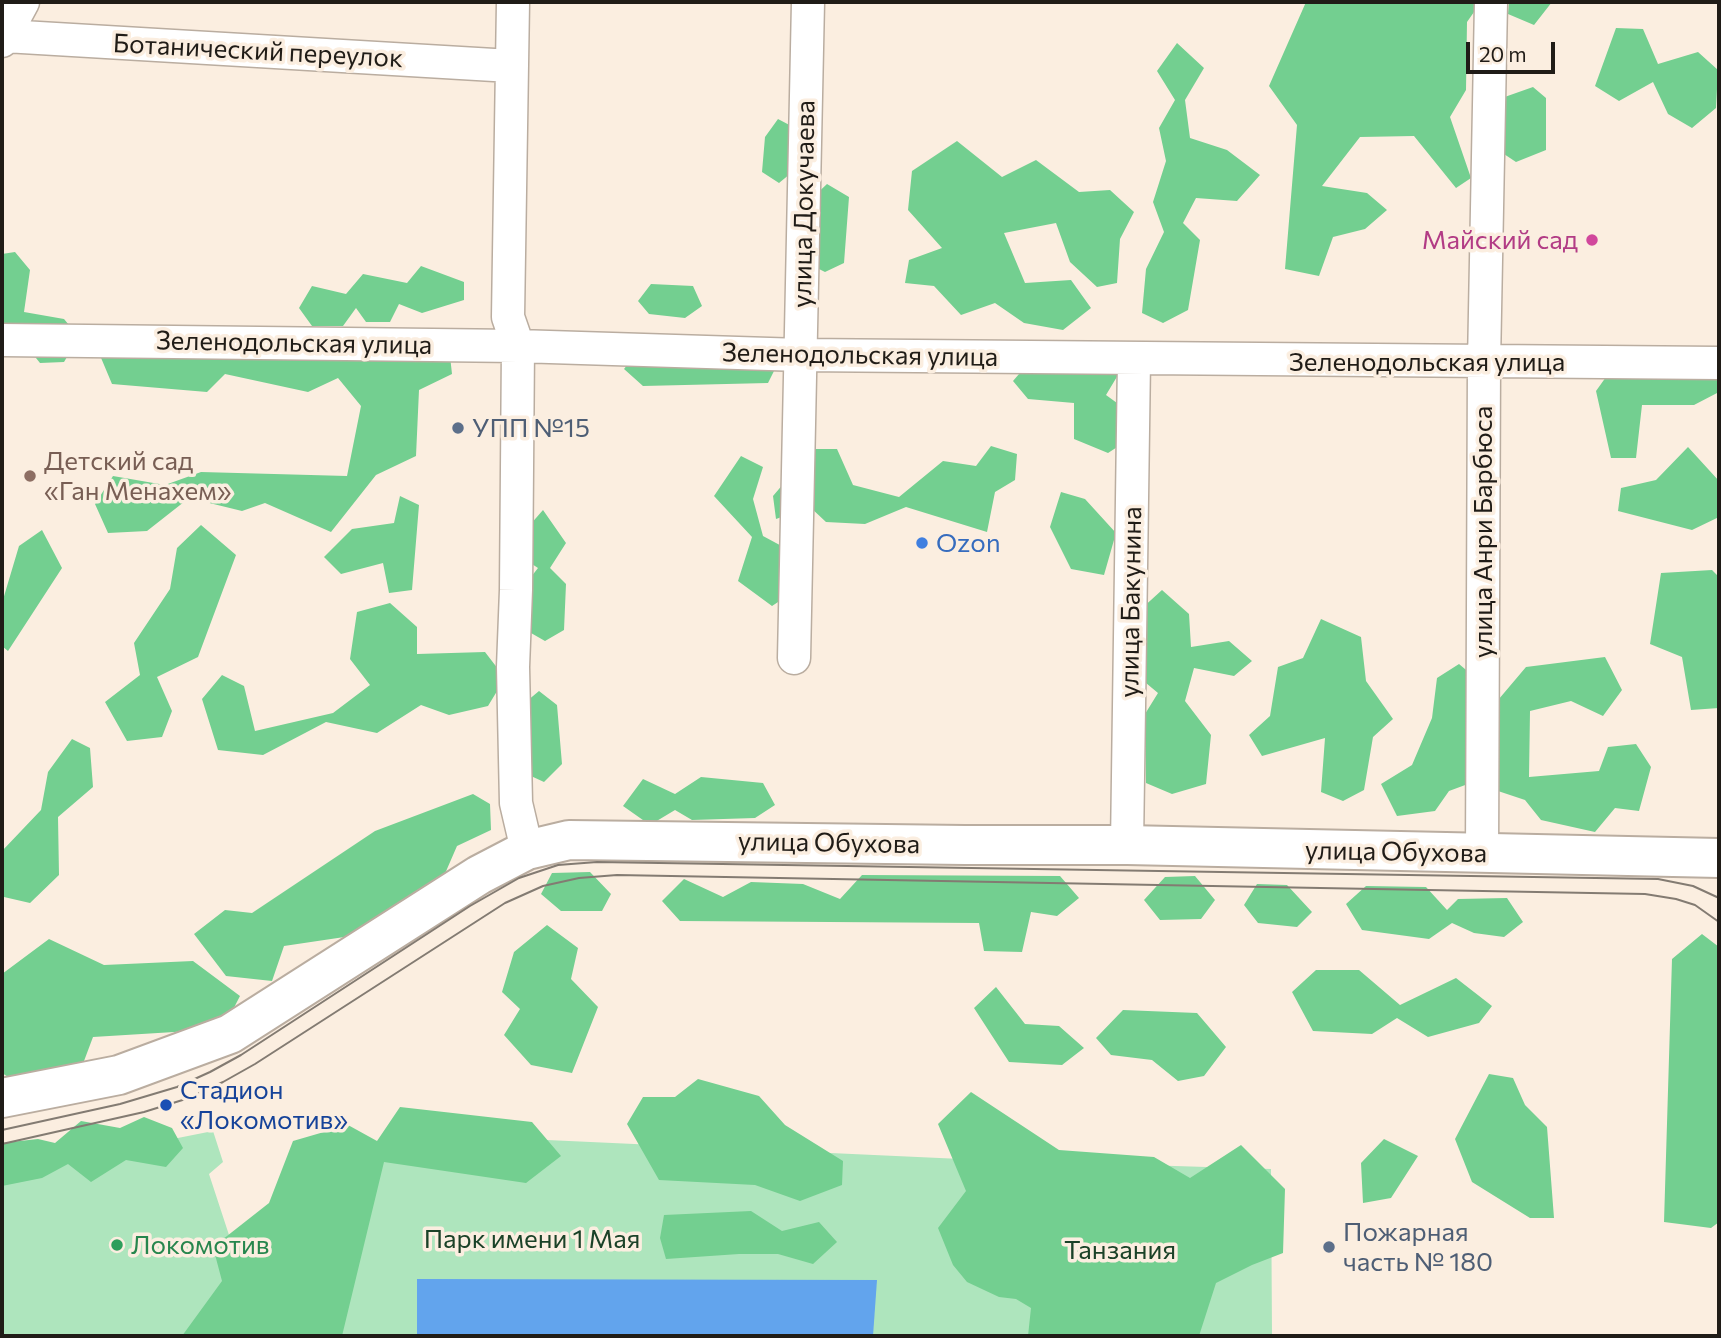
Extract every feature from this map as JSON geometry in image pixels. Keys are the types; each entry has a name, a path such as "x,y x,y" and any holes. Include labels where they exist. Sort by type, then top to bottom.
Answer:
{"street":[{"path":"3,38 23,2"},
{"path":"513,2 508,317 518,346 513,667 516,803 527,850"},
{"name":"улица Докучаева","path":"794,658 808,2"},
{"name":"улица Анри Барбюса","path":"1482,853 1484,363 1491,2"},
{"name":"Ботанический переулок","path":"3,38 511,66"},
{"name":"Зеленодольская улица","path":"2,340 518,346 801,355 1719,363"},
{"name":"улица Бакунина","path":"1127,845 1134,359"},
{"name":"улица Обухова","path":"2,1098 119,1075 230,1034 479,875 527,850 569,840 1127,845 1719,858"}],"green space":[{"path":"1306,2 1481,2 1467,22 1466,90 1450,117 1471,178 1456,188 1414,136 1360,137 1322,186 1367,193 1387,210 1365,229 1333,237 1319,276 1285,269 1297,125 1269,86"},
{"path":"1509,2 1552,2 1534,25 1508,14"},
{"path":"1616,28 1643,29 1658,64 1698,52 1718,70 1716,108 1692,128 1668,114 1653,82 1619,101 1595,86"},
{"path":"1177,43 1204,68 1185,100 1190,138 1227,150 1260,175 1237,201 1196,198 1183,223 1200,240 1188,310 1163,323 1142,313 1146,269 1164,232 1153,202 1166,161 1159,128 1175,100 1157,71"},
{"path":"1533,87 1546,98 1546,150 1516,162 1495,148 1499,99"},
{"path":"778,119 797,129 796,169 779,183 762,172 765,137"},
{"path":"957,141 1002,177 1036,160 1079,192 1110,190 1134,212 1120,239 1117,283 1097,287 1070,262 1056,223 1004,233 1025,283 1071,280 1091,308 1063,330 1024,323 995,303 961,315 934,286 905,283 909,260 942,248 908,210 912,171"},
{"path":"827,184 849,197 844,263 825,272 807,263 809,201"},
{"path":"15,252 30,270 24,312 64,319 79,337 64,362 40,363 20,338 2,348 2,254"},
{"path":"421,266 464,282 464,300 422,313 399,304 390,322 366,322 356,308 343,326 312,326 299,308 312,286 346,294 363,274 407,283"},
{"path":"651,284 693,286 702,306 685,318 649,314 638,301"},
{"path":"99,353 450,356 452,374 419,390 416,456 376,475 331,532 265,503 242,511 189,498 147,531 108,533 95,504 113,476 165,485 201,472 347,476 361,406 338,378 308,392 225,374 207,392 112,384"},
{"path":"635,355 778,363 768,383 643,386 624,369"},
{"path":"1103,364 1118,375 1106,395 1128,411 1128,440 1108,453 1074,439 1074,403 1028,399 1013,381 1025,367"},
{"path":"1611,370 1719,376 1719,392 1694,405 1642,405 1636,458 1611,458 1596,391"},
{"path":"991,446 1017,454 1015,480 995,492 987,532 906,507 865,524 826,522 810,507 776,519 773,496 813,449 837,449 853,485 899,497 943,461 976,466"},
{"path":"1688,447 1719,481 1719,517 1692,530 1618,511 1621,488 1656,480"},
{"path":"741,456 763,467 753,499 763,536 802,557 801,587 772,606 738,581 752,537 714,496"},
{"path":"1061,492 1085,499 1116,533 1104,575 1071,569 1050,527"},
{"path":"400,496 419,505 412,590 389,593 383,563 341,574 324,557 352,529 394,523"},
{"path":"543,510 566,543 550,568 566,584 564,630 545,641 524,629 524,586 538,568 520,556 522,534"},
{"path":"201,525 236,555 198,657 157,677 172,711 162,737 127,741 105,702 140,675 134,643 170,589 177,548"},
{"path":"42,530 62,568 8,651 2,646 2,603 19,546"},
{"path":"1712,570 1719,577 1719,708 1691,710 1682,657 1650,644 1661,573"},
{"path":"1162,590 1189,614 1191,647 1229,641 1252,661 1234,676 1194,668 1185,701 1211,735 1206,784 1172,794 1146,783 1145,714 1158,693 1140,678 1140,610"},
{"path":"390,603 417,627 417,654 485,652 505,678 488,706 449,715 421,705 377,733 326,722 263,755 218,750 202,699 222,675 244,686 255,731 333,713 370,685 350,659 357,612"},
{"path":"1321,619 1361,637 1366,681 1393,719 1373,737 1364,790 1343,801 1321,792 1325,738 1262,756 1249,735 1270,716 1278,667 1303,658"},
{"path":"1605,657 1622,690 1603,716 1571,701 1530,711 1529,777 1599,771 1608,747 1636,744 1651,767 1639,811 1615,808 1595,832 1541,820 1525,800 1492,789 1493,706 1526,667"},
{"path":"1459,664 1478,680 1476,781 1449,791 1435,811 1397,816 1381,784 1412,765 1432,718 1437,678"},
{"path":"539,691 557,705 562,764 544,782 520,771 521,706"},
{"path":"72,739 90,748 93,787 58,817 59,875 30,903 4,897 2,851 41,810 48,772"},
{"path":"701,777 763,783 775,805 755,818 692,820 675,810 650,825 623,806 643,779 675,794"},
{"path":"473,794 490,804 491,830 457,846 437,892 378,932 284,946 272,981 226,976 194,934 225,910 252,913 375,831"},
{"path":"590,872 611,894 602,911 561,911 541,894 552,873"},
{"path":"862,875 1060,876 1079,898 1057,916 1031,912 1022,952 984,951 979,923 680,921 662,901 684,879 723,897 751,882 803,884 840,899"},
{"path":"1195,876 1215,900 1201,919 1160,920 1144,900 1165,877"},
{"path":"1257,884 1287,885 1312,912 1297,927 1258,923 1244,905"},
{"path":"1366,886 1426,887 1447,910 1458,899 1507,898 1523,922 1504,937 1474,933 1452,923 1429,939 1362,930 1346,904"},
{"path":"547,925 578,948 571,979 598,1007 572,1073 531,1065 504,1035 520,1009 502,992 514,952"},
{"path":"1702,934 1719,947 1719,1222 1711,1228 1664,1222 1672,959"},
{"path":"49,939 104,965 193,961 240,996 223,1029 93,1037 78,1077 25,1088 2,1073 2,974"},
{"path":"1316,970 1359,970 1400,1005 1456,978 1492,1006 1479,1023 1428,1037 1397,1018 1372,1034 1313,1031 1292,992"},
{"path":"996,987 1025,1024 1059,1026 1084,1048 1062,1065 1009,1062 974,1008"},
{"path":"1123,1010 1197,1013 1226,1047 1204,1076 1178,1081 1152,1060 1111,1055 1096,1038"},
{"path":"1489,1074 1513,1078 1525,1105 1547,1127 1554,1218 1530,1218 1472,1182 1455,1139"},
{"path":"698,1079 759,1096 785,1125 843,1161 842,1185 800,1201 755,1185 659,1180 627,1124 643,1097 675,1097"},
{"name":"Танзания","path":"971,1092 1059,1150 1154,1157 1190,1178 1241,1145 1285,1189 1283,1253 1216,1283 1199,1336 1028,1336 1031,1308 1016,1299 999,1297 967,1282 953,1265 938,1228 966,1191 938,1124"},
{"path":"400,1107 532,1122 561,1156 526,1183 384,1162 342,1336 182,1336 222,1281 213,1247 269,1203 293,1141 348,1125 377,1141"},
{"path":"144,1117 172,1128 183,1148 166,1167 126,1160 91,1182 68,1164 42,1178 2,1186 2,1143 38,1139 55,1143 81,1121 120,1128"},
{"name":"Парк имени 1 Мая","path":"213,1131 223,1162 209,1174 249,1296 304,1148 547,1140 983,1160 1271,1169 1272,1336 2,1336 2,1173"},
{"path":"1384,1139 1418,1156 1391,1198 1363,1203 1361,1163"},
{"path":"751,1211 782,1231 819,1222 837,1242 813,1264 778,1254 666,1259 660,1238 664,1215"}],"water":[{"path":"417,1279 877,1280 873,1336 417,1336"}],"tram line":[{"path":"2,1130 120,1104 177,1087 210,1072 241,1055 470,906 519,878 558,865 597,862 1658,879 1693,886 1719,898"},
{"path":"2,1144 144,1112 189,1098 255,1064 505,903 543,886 579,878 617,875 1645,894 1695,905 1719,922"}],"place":[{"name":"Майский сад","path":"1592,240"},
{"name":"УПП №15","path":"458,428"},
{"name":"Детский сад «Ган Менахем»","path":"30,476"},
{"name":"Ozon","path":"922,543"},
{"name":"Стадион «Локомотив»","path":"166,1105"},
{"name":"Локомотив","path":"117,1245"},
{"name":"Пожарная часть № 180","path":"1329,1247"}]}
